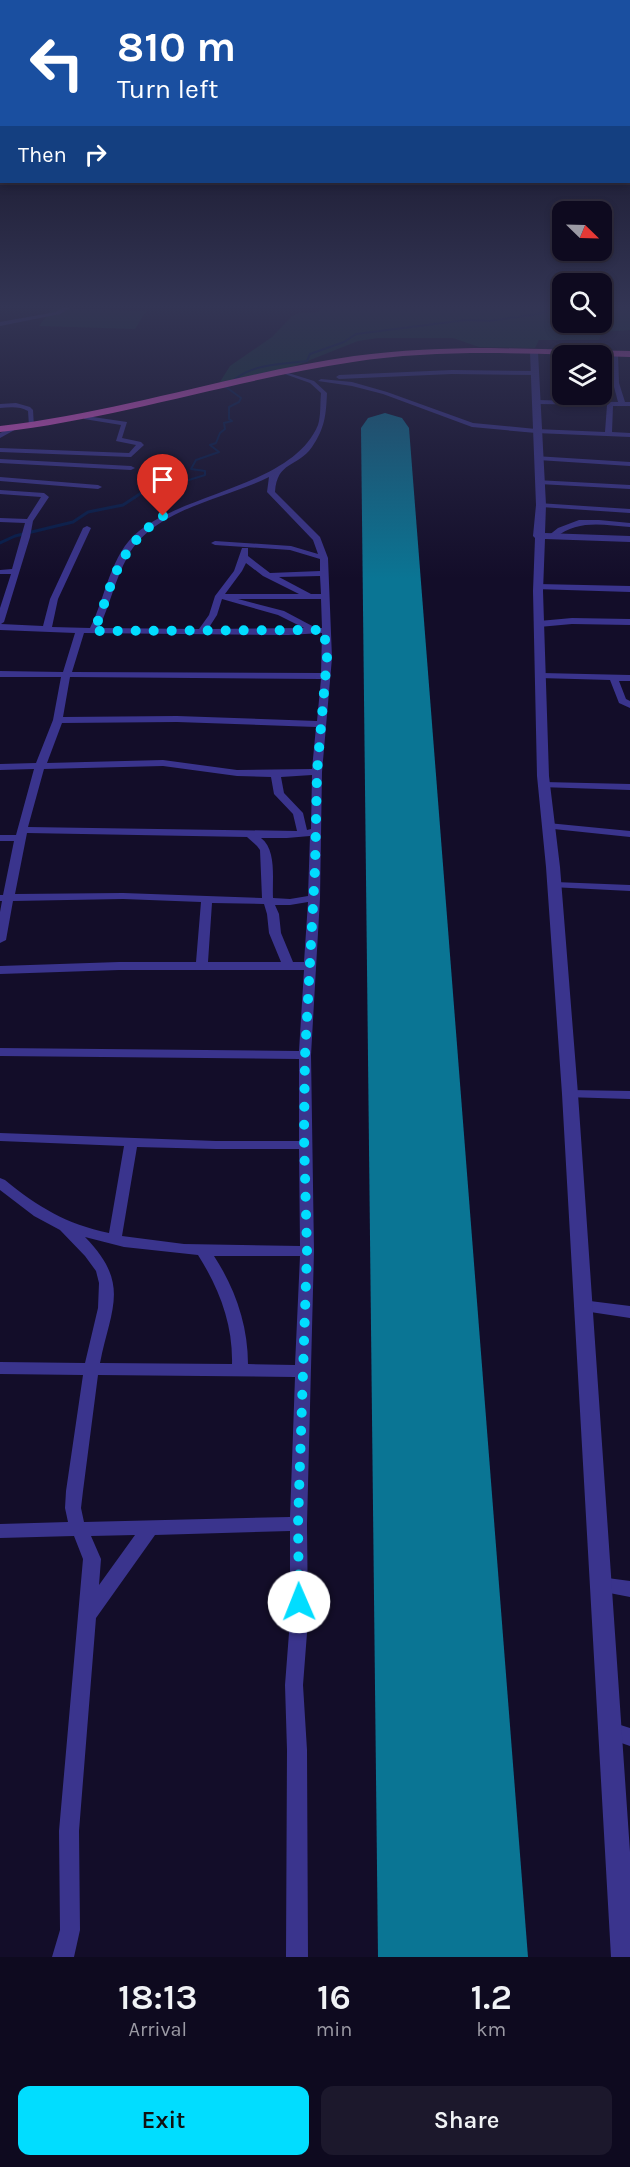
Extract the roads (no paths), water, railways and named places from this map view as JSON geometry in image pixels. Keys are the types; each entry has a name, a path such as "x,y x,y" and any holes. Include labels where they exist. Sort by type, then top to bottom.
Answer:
{"highway":[{"path":"0,429 86,418 182,396"}],"street":[{"path":"297,1957 297,1750 294,1685 299,1620 298,1524 307,1251 305,1055 308,966 314,898 309,833 327,658 320,630 320,597 324,558 317,539 271,492 272,478 311,443 323,424 324,396"},
{"path":"394,396 465,423 536,430 630,435"},
{"path":"537,396 539,482 545,536 538,587 544,785 555,885 570,1094 624,1957"},
{"path":"537,402 552,402"},
{"path":"0,406 16,405 28,408 31,411 32,426"},
{"path":"608,434 610,405"},
{"path":"0,450 127,455 132,454 140,445 118,440 125,423 86,418"},
{"path":"0,436 18,427"},
{"path":"538,458 630,464"},
{"path":"0,461 131,468"},
{"path":"93,631 100,618 113,578 139,535 174,510 278,471"},
{"path":"0,479 98,487"},
{"path":"539,482 630,487"},
{"path":"0,492 44,495 45,497 28,524 27,537 0,622"},
{"path":"541,505 630,511"},
{"path":"0,520 28,524"},
{"path":"545,536 572,523 630,525"},
{"path":"47,630 54,599 87,528"},
{"path":"545,536 630,539"},
{"path":"215,543 291,548 324,558"},
{"path":"203,630 213,615 219,596 227,582 239,573 245,554 266,574 320,597"},
{"path":"0,572 16,571"},
{"path":"266,574 324,573"},
{"path":"538,587 630,589"},
{"path":"219,596 320,597"},
{"path":"219,596 282,612 320,630"},
{"path":"539,624 630,621"},
{"path":"0,627 80,631 320,630"},
{"path":"0,940 5,897 21,834 40,767 58,720 66,675 80,631"},
{"path":"0,674 326,676"},
{"path":"542,676 630,678"},
{"path":"614,678 622,701 630,705"},
{"path":"58,720 177,719 320,724"},
{"path":"0,767 163,763 237,773 317,772"},
{"path":"275,774 279,794 295,809 309,833"},
{"path":"544,785 630,787"},
{"path":"548,826 630,834"},
{"path":"0,838 21,834 309,833"},
{"path":"249,834 262,844 265,850 268,901 273,914 275,933 289,966"},
{"path":"555,885 630,888"},
{"path":"5,897 207,898 268,901 297,901 314,898"},
{"path":"202,966 207,898"},
{"path":"0,970 308,966"},
{"path":"0,1052 305,1055"},
{"path":"570,1094 630,1095"},
{"path":"0,1137 216,1145 305,1144"},
{"path":"115,1238 131,1143"},
{"path":"0,1183 21,1201 64,1225 140,1244 203,1251 307,1251"},
{"path":"63,1957 70,1930 69,1831 92,1559 89,1549 77,1530 73,1508 92,1368 106,1301 107,1285 95,1258 64,1225"},
{"path":"203,1251 224,1285 239,1336 240,1369"},
{"path":"582,1306 630,1312"},
{"path":"0,1368 303,1371"},
{"path":"0,1532 298,1524"},
{"path":"88,1614 150,1528"},
{"path":"600,1585 630,1589"},
{"path":"611,1731 630,1737"}],"waterway":[{"path":"148,489 176,484 205,475 205,471 191,469 196,460 219,452 210,445 216,443 220,433 225,429 224,423 232,421 229,419 229,407 239,402 241,398 239,396"},
{"path":"0,543 15,536 73,522 88,512 123,505 148,489"}]}
